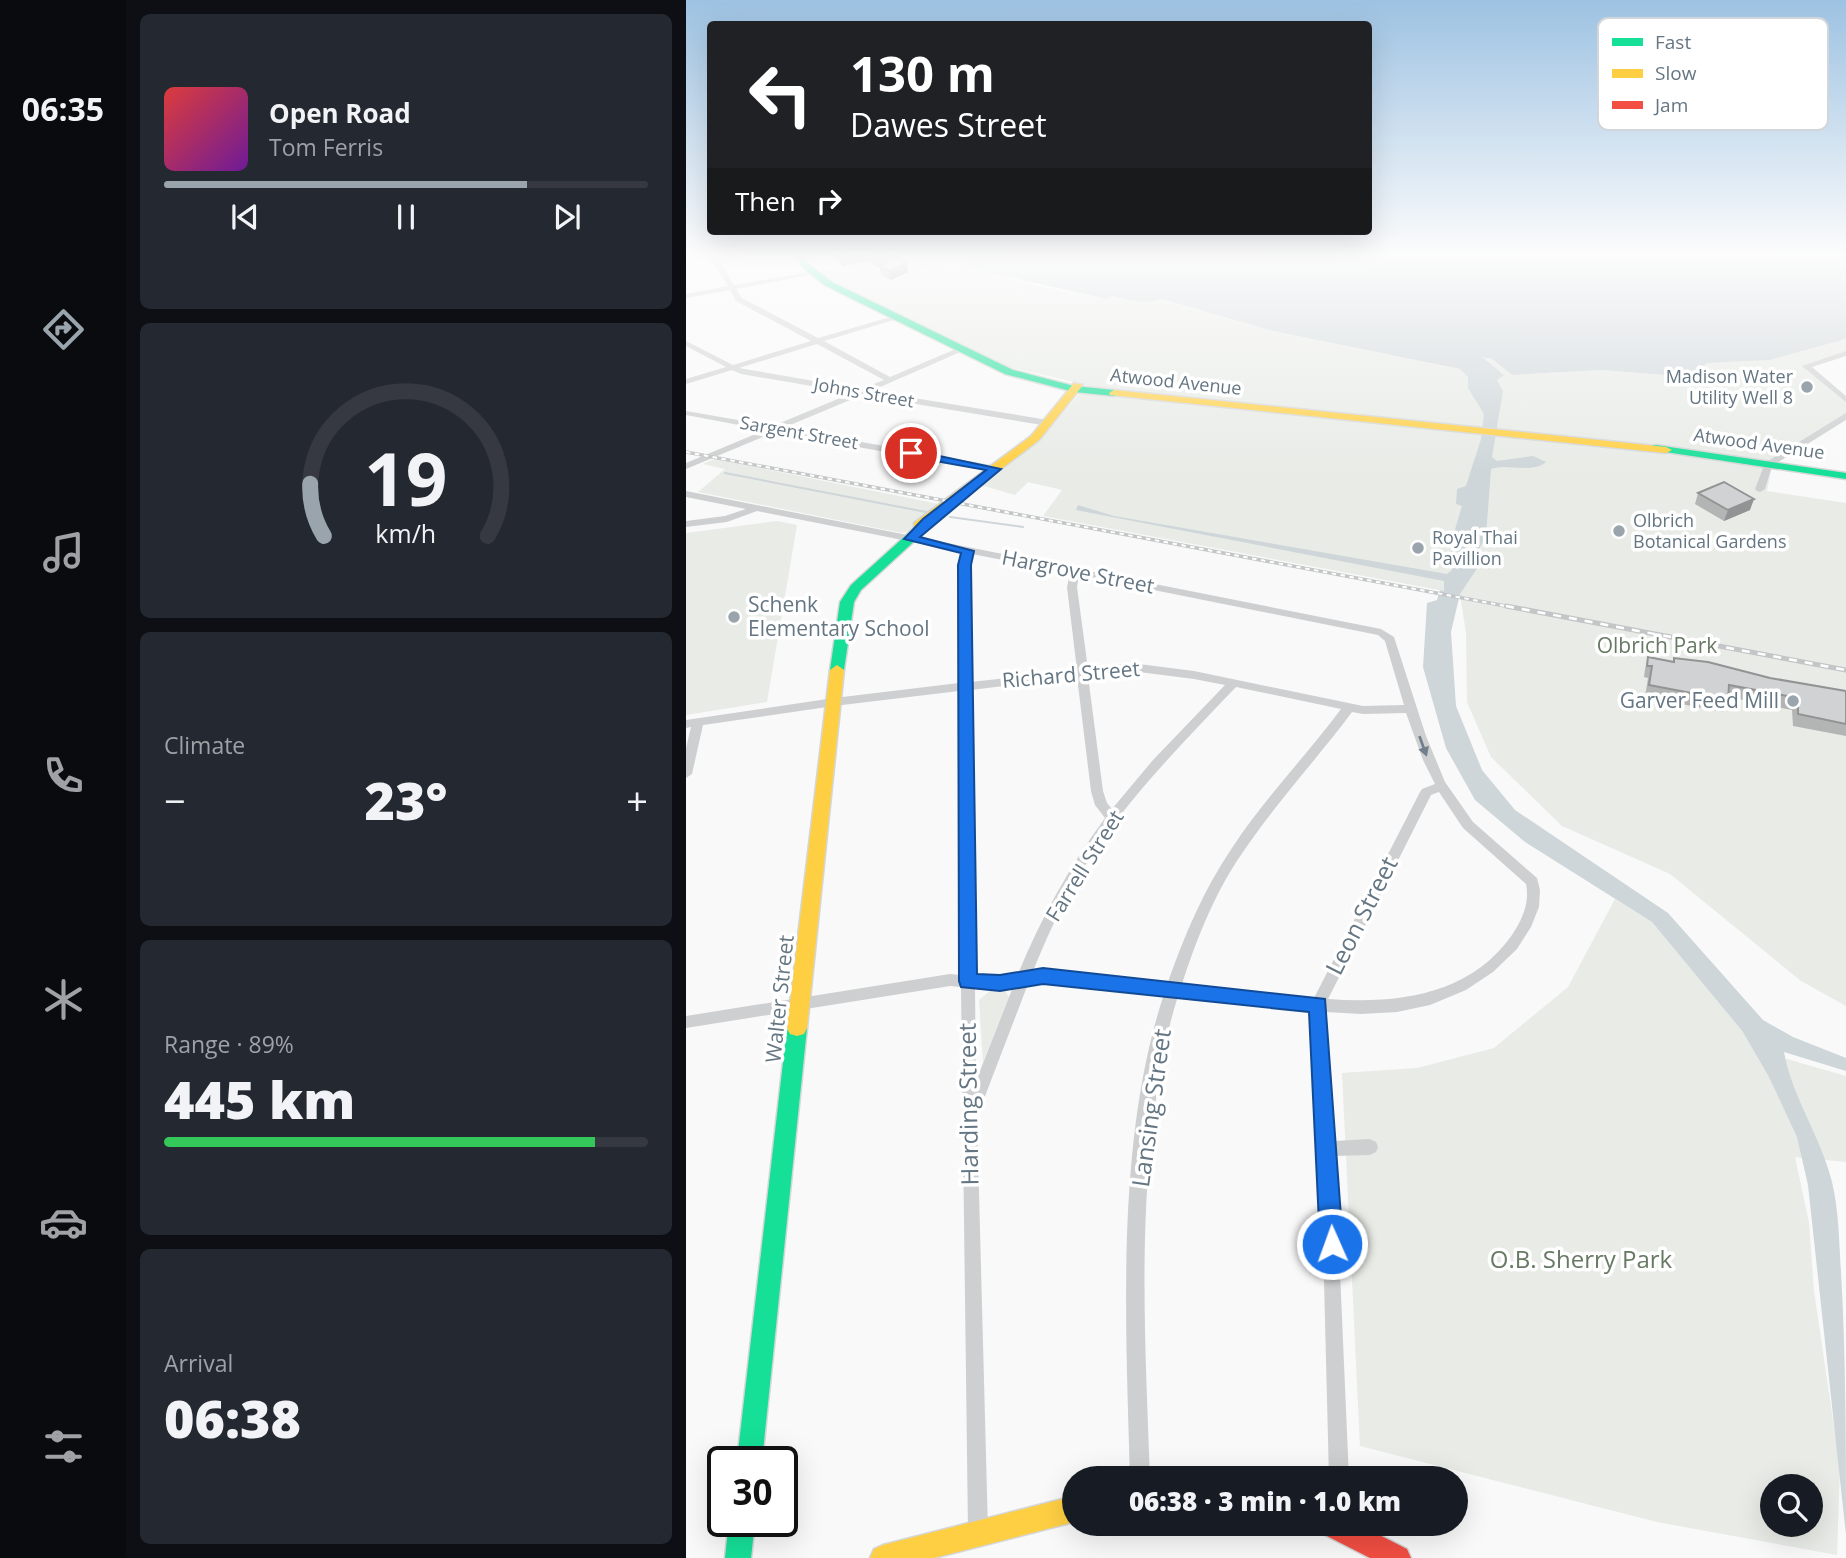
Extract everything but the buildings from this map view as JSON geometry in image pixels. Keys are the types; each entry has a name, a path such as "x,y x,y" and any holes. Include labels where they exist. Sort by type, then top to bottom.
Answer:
{"street":[{"path":"787,325 890,380"},
{"path":"686,382 869,325"},
{"name":"Atwood Avenue","path":"910,325 1017,374 1078,385 1273,411 1666,450 1846,477"},
{"name":"Johns Street","path":"686,343 731,368 1048,423"},
{"path":"686,466 961,350"},
{"path":"1846,353 1806,366 1846,400"},
{"name":"Walter Street","path":"751,1446 846,605 856,588 907,538 996,469 1048,423 1078,385"},
{"name":"Sargent Street","path":"686,413 996,469"},
{"path":"1760,489 1768,465 1846,416"},
{"name":"Hargrove Street","path":"686,494 1387,635 1412,709"},
{"path":"686,524 727,519 757,508"},
{"name":"Harding Street","path":"968,551 964,565 969,1119 978,1531"},
{"path":"1075,572 1072,587 1097,791 1101,805 1111,817"},
{"name":"Richard Street","path":"692,723 1083,671 1153,668 1349,707 1384,711 1412,709"},
{"name":"Farrell Street","path":"969,1119 1052,912 1111,817 1234,683"},
{"name":"Lansing Street","path":"1140,1466 1135,1302 1139,1188 1153,1078 1172,989 1211,895 1240,845 1349,707"},
{"path":"686,1022 950,980 1000,983 1043,976 1367,1008 1397,1006 1457,988 1501,958 1519,936 1533,906 1533,886 1470,827 1441,787 1428,761 1412,709"},
{"path":"686,774 692,723"},
{"name":"Leon Street","path":"1318,1004 1426,792 1441,787"},
{"path":"1318,1004 1328,1149 1339,1466"},
{"path":"1328,1149 1370,1147"},
{"path":"883,1558 978,1531 1062,1512"},
{"path":"1357,1536 1398,1558"},
{"path":"738,1558 740,1537"}],"green space":[{"name":"Olbrich Park","path":"913,325 1251,325 1460,369 1482,357 1492,359 1512,375 1601,370 1677,376 1698,371 1707,363 1770,360 1846,339 1846,353 1806,366 1846,400 1846,416 1769,465 1771,470 1767,491 1846,503 1846,1006 1801,981 1670,874 1562,826 1491,757 1467,702 1466,633 1460,594 1043,516 1062,490 1028,482 1015,495 981,485 1043,436 1087,385 996,364"},
{"path":"714,459 944,505 910,531 902,533 698,492 725,469 703,464"},
{"name":"Schenk Elementary School","path":"777,521 797,525 767,702 686,715 686,533"},
{"name":"O.B. Sherry Park","path":"1615,899 1652,922 1743,1032 1769,1054 1846,1076 1846,1162 1795,1157 1809,1223 1814,1291 1840,1468 1837,1555 1657,1522 1468,1474 1468,1466 1438,1466 1360,1446 1342,1073 1417,1068 1494,1048 1568,987"},
{"path":"990,991 1005,991 1009,997 983,1062 979,1000"}],"shaded area":[{"path":"1251,325 1846,325 1846,339 1770,360 1707,363 1698,371 1677,376 1601,370 1512,375 1492,359 1482,357 1504,375 1497,380 1503,391 1492,457 1497,461 1533,456 1546,462 1527,468 1491,469 1486,536 1478,551 1478,567 1460,594 1451,632 1456,706 1482,770 1515,810 1668,913 1763,1020 1793,1037 1846,1058 1846,1071 1784,1052 1793,1085 1827,1165 1836,1204 1844,1338 1846,1535 1808,1185 1797,1137 1769,1077 1743,1032 1652,922 1525,842 1475,800 1446,748 1423,667 1427,603 1437,600 1440,590 1444,591 1444,581 1076,510 1078,505 1114,516 1447,574 1452,570 1451,543 1462,506 1456,504 1457,489 1466,486 1481,439 1484,414 1468,388 1468,377 1460,369"}],"waterway":[{"path":"725,473 926,512"},
{"path":"950,517 1023,527"}],"railway":[{"path":"686,452 1516,608"},
{"path":"1506,606 1846,670"}],"traffic: fast":[{"path":"912,325 1009,372 1074,389 1114,393"},
{"path":"1656,448 1846,476"},
{"path":"837,670 847,602 856,588 928,522"},
{"path":"751,1446 797,1028"},
{"path":"738,1558 740,1537"}],"traffic: slow":[{"path":"918,526 1035,438 1078,385"},
{"path":"1114,393 1666,450"},
{"path":"797,1028 837,670"},
{"path":"883,1558 1062,1512"}],"traffic: jam":[{"path":"1354,1536 1398,1558"}],"place":[{"name":"Madison Water Utility Well 8","path":"1807,387"},
{"name":"Olbrich Botanical Gardens","path":"1619,531"},
{"name":"Royal Thai Pavillion","path":"1418,548"},
{"name":"Schenk Elementary School","path":"734,617"},
{"name":"Garver Feed Mill","path":"1793,701"}],"route":[{"path":"911,453 996,469 928,522 911,539 968,551 964,565 968,981 1000,983 1043,976 1318,1004 1332,1244"}]}
